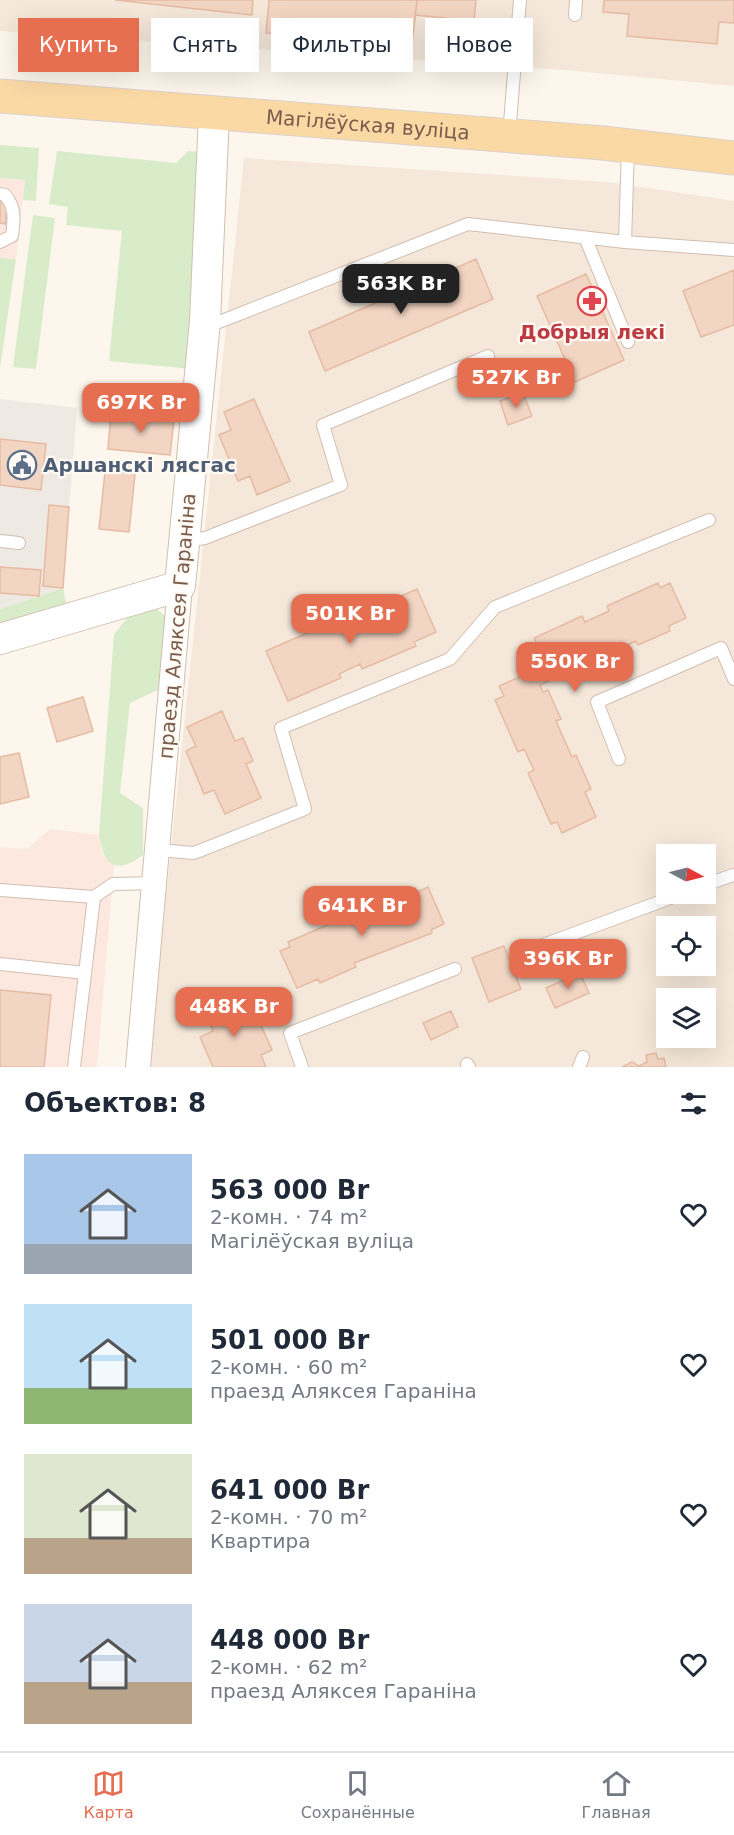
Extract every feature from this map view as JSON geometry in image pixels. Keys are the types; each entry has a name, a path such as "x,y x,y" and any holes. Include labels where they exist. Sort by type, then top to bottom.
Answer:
{"main road":[{"name":"Магілёўская вуліца","path":"0,96 628,145 734,158"}],"street":[{"name":"праезд Аляксея Гараніна","path":"138,1067 205,321 214,114"},
{"path":"0,639 180,586"}],"lane":[{"path":"509,136 520,0"},
{"path":"575,15 576,0"},
{"path":"625,242 628,145"},
{"path":"0,194 13,204 14,216 12,236 0,242"},
{"path":"205,321 219,322 468,224 625,242 734,250"},
{"path":"585,237 628,342"},
{"path":"185,541 205,538 341,485 323,424 488,357"},
{"path":"158,850 194,853 305,809 281,728 450,659 495,607 709,520"},
{"path":"0,541 19,543"},
{"path":"619,759 597,702 721,648 734,679"},
{"path":"716,882 734,876"},
{"path":"0,890 94,897 113,884 156,883"},
{"path":"74,1067 94,897"},
{"path":"535,948 656,903"},
{"path":"0,964 85,973"},
{"path":"302,1067 291,1033 455,969"}],"shaded area":[{"path":"0,0 734,0 734,86 533,68 533,18 425,18 425,61 413,60 413,18 271,18 271,50 259,49 259,18 151,18 151,41 139,41 139,18 18,18 18,32 0,31"},
{"path":"244,158 608,182 734,201 734,1067 148,1067"},
{"path":"0,178 25,180 16,259 0,258"},
{"path":"0,399 77,408 63,588 0,609"},
{"path":"50,829 99,835 102,854 114,865 97,1067 0,1067 0,847 27,849"}],"green space":[{"path":"0,145 39,148 36,201 23,200 25,180 0,178"},
{"path":"57,151 176,163 188,151 201,152 191,369 109,361 122,231 66,225 68,207 49,204"},
{"path":"33,215 55,218 36,369 13,367"},
{"path":"0,258 16,259 0,368"},
{"path":"63,588 66,603 0,623 0,609"},
{"path":"156,608 165,616 160,689 130,703 120,793 143,808 143,855 119,866 108,860 104,854 99,835 114,634 132,612"}],"building":[{"path":"115,0 253,0 252,15"},
{"path":"269,0 417,0 413,37 413,18 271,18 271,33 266,33"},
{"path":"417,0 476,0 474,18 415,15"},
{"path":"604,0 734,0 734,23 719,22 717,44 627,36 629,14 603,12"},
{"path":"0,200 8,201 5,224 0,223"},
{"path":"476,259 493,299 325,371 309,332"},
{"path":"734,270 734,325 701,337 683,291"},
{"path":"586,274 624,360 575,382 537,296"},
{"path":"523,393 532,416 508,425 500,401"},
{"path":"254,399 290,481 257,495 250,476 238,481 219,435 231,430 224,412"},
{"path":"111,413 174,420 170,455 108,449"},
{"name":"Аршанскі лясгас","path":"0,439 46,444 41,490 0,485"},
{"path":"106,462 136,465 129,532 99,529"},
{"path":"49,505 69,507 63,588 43,586"},
{"path":"0,567 41,570 39,596 0,593"},
{"path":"658,583 660,588 670,583 686,618 669,626 670,631 638,645 636,641 597,659 599,662 564,678 563,674 540,685 543,692 548,690 561,719 556,721 572,757 576,755 591,789 585,792 596,817 562,833 557,822 551,824 528,773 534,770 524,749 518,752 495,700 504,696 499,686 535,670 525,649 537,644 534,638 582,616 585,622 609,611 607,606"},
{"path":"417,589 436,632 414,642 416,646 362,669 360,664 339,674 341,678 288,701 266,651 323,626 325,630"},
{"path":"83,697 93,731 57,742 47,708"},
{"path":"222,711 235,741 243,738 253,761 246,764 261,798 225,814 214,790 204,794 186,751 196,746 187,727"},
{"path":"19,753 29,797 0,804 0,757"},
{"path":"428,887 444,924 431,930 432,933 354,963 356,967 320,983 318,979 297,988 280,951 290,947 288,942 339,920 341,925 366,914 364,909 415,888 417,892"},
{"path":"504,946 521,989 489,1002 472,958"},
{"path":"580,973 589,993 555,1008 546,988"},
{"path":"0,990 51,995 44,1067 0,1067"},
{"path":"234,996 248,1026 259,1021 272,1050 261,1055 266,1067 213,1067 200,1037 213,1031 203,1010"},
{"path":"451,1011 458,1027 431,1040 423,1023"},
{"path":"656,1053 658,1059 664,1058 666,1067 622,1067 632,1062 639,1066 647,1062 646,1055"}],"place":[{"name":"Добрыя лекі","path":"592,301"},
{"name":"Аршанскі лясгас","path":"22,465"}]}
